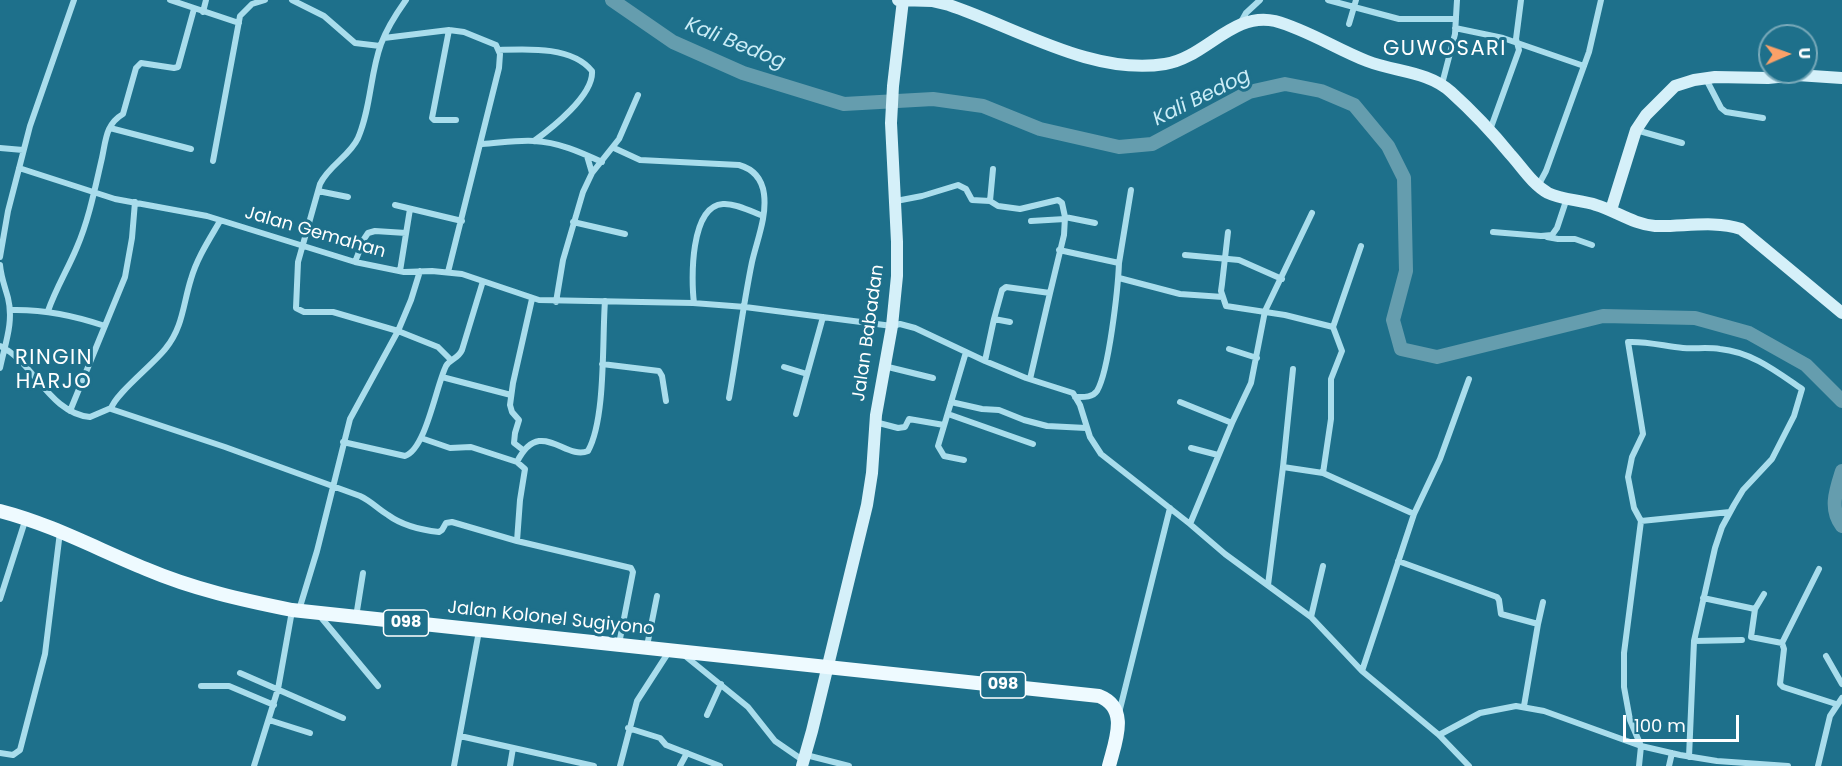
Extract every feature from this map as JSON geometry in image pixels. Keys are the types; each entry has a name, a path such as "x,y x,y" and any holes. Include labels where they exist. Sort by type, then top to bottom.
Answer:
{"main road":[{"path":"898,0 933,0 1074,54 1128,64 1159,65 1180,60 1239,25 1255,20 1279,22 1366,60 1420,75 1442,84 1490,130 1538,186 1549,194 1592,203 1633,221 1651,225 1722,225 1741,229 1842,313"},
{"name":"Jalan Babadan","path":"804,761 867,505 875,422 892,326 897,276 896,201 891,123 903,0"},
{"path":"1611,210 1636,130 1646,115 1675,86 1706,78 1747,76 1768,78 1797,75 1842,78"},
{"name":"Jalan Kolonel Sugiyono","path":"0,511 26,518 147,570 189,585 295,611 828,666"},
{"name":"098","path":"828,666 1079,693 1099,696 1109,701"},
{"path":"1109,701 1118,716 1118,731 1109,766"}],"street":[{"path":"0,257 8,211 23,150 53,56 74,0"},
{"path":"170,0 239,23"},
{"path":"203,12 206,0"},
{"path":"213,161 240,16 247,8 265,0"},
{"path":"294,0 324,16 355,43 380,46"},
{"path":"405,0 380,46 357,141 326,173 318,191 298,262 297,310 333,312 398,331 438,347 451,360"},
{"path":"1239,25 1246,13 1260,0"},
{"path":"1328,0 1355,3 1399,19 1456,20"},
{"path":"1442,84 1450,59 1457,0"},
{"path":"1490,130 1519,50 1516,39 1521,0"},
{"path":"1538,186 1546,171 1584,66 1601,0"},
{"path":"1349,24 1355,3"},
{"path":"48,311 58,285 78,246 110,128 112,122 123,114 138,64 174,68 178,66 194,9"},
{"path":"1455,28 1503,38 1584,66"},
{"path":"384,38 449,30 464,32 490,41 499,50 500,68 448,272"},
{"path":"449,30 432,118 434,120 456,120"},
{"path":"499,50 554,51 575,59 592,71 591,82 569,114 534,141"},
{"path":"1706,78 1725,112 1763,118"},
{"path":"556,302 573,222 582,192 592,173 614,148 638,95"},
{"path":"110,128 191,149"},
{"path":"1636,130 1682,143"},
{"path":"482,144 534,141 566,147 602,162"},
{"path":"0,148 23,150"},
{"path":"614,148 640,160 731,163 747,167 758,177 763,188 765,202 752,262 729,398"},
{"path":"587,156 592,173"},
{"name":"Jalan Gemahan","path":"19,168 94,193 220,221 355,262 400,271 462,274 532,299 556,302 694,303 745,307 892,326 900,324 915,328 985,361 1030,379 1069,391 1076,396"},
{"path":"990,201 993,170"},
{"path":"896,201 958,185 966,189 972,200 990,201 998,206 1020,209 1058,200 1062,203 1065,218 1064,235 1030,379"},
{"path":"1131,190 1106,364 1096,392 1091,396 1076,396 1086,428 1095,447 1225,554 1311,617 1362,671 1439,735 1468,766"},
{"path":"318,191 348,197"},
{"path":"1546,236 1553,234 1557,228 1567,198"},
{"path":"70,411 125,277 135,202"},
{"path":"694,303 691,277 696,238 698,230 711,209 725,204 763,216"},
{"path":"395,205 462,221"},
{"path":"400,271 410,209"},
{"path":"1190,524 1251,383 1266,311 1312,213"},
{"path":"1031,221 1065,218 1095,223"},
{"path":"2,347 33,374 63,407 70,411 93,417 111,408 166,349 176,333 181,324 188,288 196,265 220,221"},
{"path":"573,222 625,234"},
{"path":"1228,232 1222,284 1224,303 1229,307 1266,311 1333,327"},
{"path":"1493,232 1576,239 1592,245"},
{"path":"355,262 364,237 368,233 406,233"},
{"path":"1323,473 1331,419 1331,379 1342,351 1333,327 1361,246"},
{"path":"1059,250 1119,263"},
{"path":"1185,255 1246,262 1282,279"},
{"path":"0,265 10,310 10,332 2,347 0,368"},
{"path":"254,766 274,705 295,611 333,487 350,419 398,331 420,271"},
{"path":"1119,278 1180,294 1223,297"},
{"path":"343,442 405,456 413,452 421,438 447,365 459,356 464,346 483,281"},
{"path":"985,361 1002,290 1006,287 1050,293"},
{"path":"523,450 514,443 513,438 519,420 512,412 510,405 532,299"},
{"path":"517,462 523,450 545,441 580,453 588,451 597,423 605,302"},
{"path":"10,310 48,311 75,316 105,326"},
{"path":"796,414 824,317"},
{"path":"994,320 1010,322"},
{"path":"1639,766 1641,746 1630,720 1624,687 1624,653 1641,520 1634,508 1628,477 1632,457 1643,434 1628,342 1640,341 1737,352 1761,362 1802,389 1794,416 1772,459 1743,490 1722,528 1715,548 1694,641 1689,757"},
{"path":"1229,349 1257,358"},
{"path":"964,460 944,456 940,452 939,442 966,352"},
{"path":"602,364 659,371 666,401"},
{"path":"884,365 933,378"},
{"path":"784,367 807,374"},
{"path":"1268,585 1293,369"},
{"path":"442,377 511,395"},
{"path":"1362,671 1414,514 1440,459 1469,380"},
{"path":"951,402 982,409 999,410 1047,426 1086,428"},
{"path":"1180,402 1232,423"},
{"path":"111,408 114,411 225,447 366,498 389,516 407,525 439,532 446,522 452,522 517,541 632,569 619,645"},
{"path":"948,414 1033,444"},
{"path":"875,422 898,428 905,427 909,419 944,425"},
{"path":"421,438 450,448 471,447 517,462 525,469 519,500 517,541"},
{"path":"1191,448 1218,455"},
{"path":"1283,467 1323,473 1414,514"},
{"path":"1118,716 1170,508"},
{"path":"1641,520 1730,512"},
{"path":"0,599 26,518"},
{"path":"0,753 13,755 20,750 50,627 60,532"},
{"path":"1398,561 1495,596 1499,600 1501,614 1538,624"},
{"path":"1311,617 1323,566"},
{"path":"1819,569 1782,644 1784,649 1780,685 1836,704"},
{"path":"356,618 363,573"},
{"path":"1764,594 1755,609 1751,637 1782,644"},
{"path":"646,647 657,596"},
{"path":"1703,598 1755,609"},
{"path":"1524,706 1543,602"},
{"path":"318,613 378,686"},
{"path":"454,766 479,630"},
{"path":"1694,641 1742,640"},
{"path":"620,766 628,728 641,692 675,650 721,684 754,713 775,741 804,761 849,766"},
{"path":"1826,656 1842,684"},
{"path":"240,673 344,718"},
{"path":"707,715 721,684"},
{"path":"201,686 229,686 274,705"},
{"path":"1109,701 1125,688"},
{"path":"1818,766 1827,727 1836,704 1842,698"},
{"path":"1439,735 1487,711 1503,707 1524,706 1641,746 1689,757 1788,766"},
{"path":"269,720 310,733"},
{"path":"628,728 660,738 666,745 720,766"},
{"path":"459,736 574,764 594,766"},
{"path":"510,766 513,748"},
{"path":"680,766 687,753"},
{"path":"1669,766 1672,753"}],"waterway":[{"name":"Kali Bedog","path":"612,0 673,42 743,73 844,104 933,99 983,106 1040,129 1119,147 1152,144 1249,92 1285,84 1321,91 1354,105 1388,146 1404,178 1406,271 1393,320 1401,349 1437,357 1603,316 1695,318 1749,333 1806,365 1842,401"},
{"name":"Kali Bedog","path":"1842,471 1835,506 1842,526"}],"district":[{"name":"GUWOSARI","path":"1445,50"},
{"name":"RINGIN HARJO","path":"54,371"}]}
